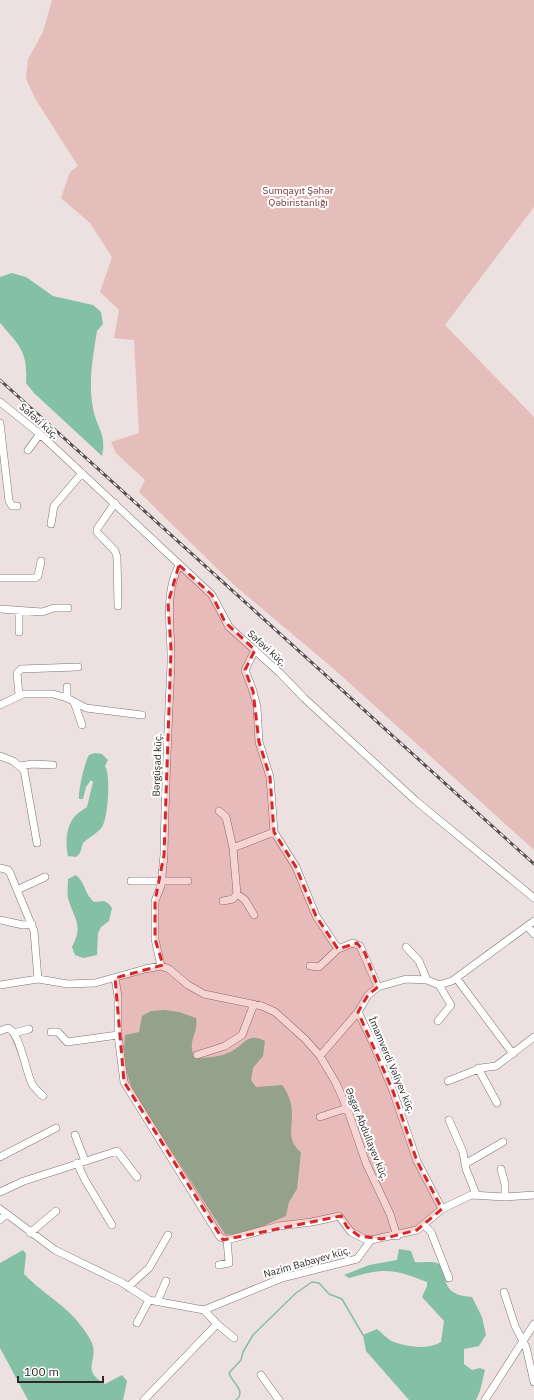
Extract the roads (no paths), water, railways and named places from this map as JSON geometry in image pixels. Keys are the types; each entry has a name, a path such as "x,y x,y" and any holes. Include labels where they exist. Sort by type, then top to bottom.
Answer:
{"street":[{"name":"Səfəvi küç.","path":"0,404 40,434 212,595 225,622 280,673 304,698 416,801 534,898"},
{"path":"0,423 3,488 10,505 17,506"},
{"path":"28,450 40,434"},
{"path":"51,524 54,506 82,473"},
{"path":"115,503 97,529 97,532 114,551 117,557 118,606"},
{"path":"0,578 35,578 38,576 41,561"},
{"name":"Bərgüşad küç.","path":"161,966 155,939 155,901 161,881 164,855 171,649 168,603 175,574 179,565"},
{"path":"0,609 19,612 42,612 54,608 68,608"},
{"path":"19,612 19,632"},
{"path":"255,650 245,670 257,707 259,742 270,776 274,832 296,868 316,916 338,949"},
{"path":"19,695 17,673 20,669 78,667"},
{"path":"67,687 67,698"},
{"path":"0,705 19,695 53,694 67,698 86,708 142,715"},
{"path":"74,702 82,725"},
{"path":"0,756 21,766 32,764 53,765"},
{"path":"21,766 26,777 38,843"},
{"path":"219,811 226,817 233,848 237,894 233,899 223,901"},
{"path":"233,848 274,832"},
{"path":"0,868 8,870 10,873 32,924 35,936 38,979"},
{"path":"17,890 45,877"},
{"path":"131,881 188,881"},
{"path":"237,894 244,900 254,915"},
{"path":"0,920 23,925 32,924"},
{"path":"439,985 457,979 534,921"},
{"path":"528,927 534,934"},
{"path":"310,966 319,967 338,949 353,943 360,946 378,987 406,979 426,980 439,985 451,1005 438,1021"},
{"path":"406,947 419,961 426,980"},
{"path":"0,985 38,979 55,983 79,985 115,978 161,966"},
{"name":"Əsgər Abdullayev küç.","path":"161,966 169,969 188,985 204,994 254,1004 275,1012 302,1036 320,1056 347,1108 366,1164 390,1214 397,1236"},
{"path":"115,978 118,996 118,1035 122,1073 128,1090 220,1237 227,1240 279,1226 306,1223 339,1216 351,1232 365,1239 372,1240 397,1236 417,1230 442,1209 468,1196 476,1194 505,1197 534,1195"},
{"path":"457,979 512,1054"},
{"name":"İmamverdi Vəliyev küç.","path":"378,987 368,995 358,1012 393,1091 403,1118 414,1156 442,1209"},
{"path":"197,1055 225,1046 242,1035 254,1004"},
{"path":"320,1056 358,1012"},
{"path":"0,1031 8,1028 14,1033 29,1076 36,1089 43,1096"},
{"path":"14,1033 29,1029"},
{"path":"51,1032 58,1032 67,1042 118,1035"},
{"path":"448,1081 478,1068 496,1066 534,1037"},
{"path":"478,1068 497,1102"},
{"path":"320,1117 347,1108"},
{"path":"449,1120 463,1152 465,1164 476,1194"},
{"path":"0,1157 56,1128"},
{"path":"75,1135 85,1161"},
{"path":"465,1164 503,1142"},
{"path":"0,1192 24,1181 117,1151 138,1177"},
{"path":"77,1163 85,1180 112,1225"},
{"path":"500,1169 505,1184 505,1197"},
{"path":"30,1233 56,1211"},
{"path":"0,1220 3,1212 30,1233 69,1258 128,1287 149,1300 204,1310 217,1324 234,1338"},
{"path":"424,1225 431,1232 449,1278"},
{"path":"128,1287 149,1268 168,1235"},
{"path":"219,1265 229,1263 227,1240"},
{"name":"Nazim Babayev küç.","path":"204,1310 282,1278 357,1259 372,1240"},
{"path":"157,1302 166,1282"},
{"path":"504,1292 515,1326 528,1354 534,1382"},
{"path":"137,1323 149,1300"},
{"path":"144,1400 217,1324"},
{"path":"485,1400 510,1360 524,1343 534,1324"},
{"path":"261,1375 279,1400"}],"waterway":[{"path":"236,1400 240,1393 229,1373 241,1360 243,1352 253,1335 296,1293 312,1282 319,1283 329,1294 342,1299 363,1335"}],"railway":[{"path":"0,380 534,864"}],"park label":[{"name":"Sumqayıt Şəhər Qəbiristanlığı","path":"298,196"}]}
